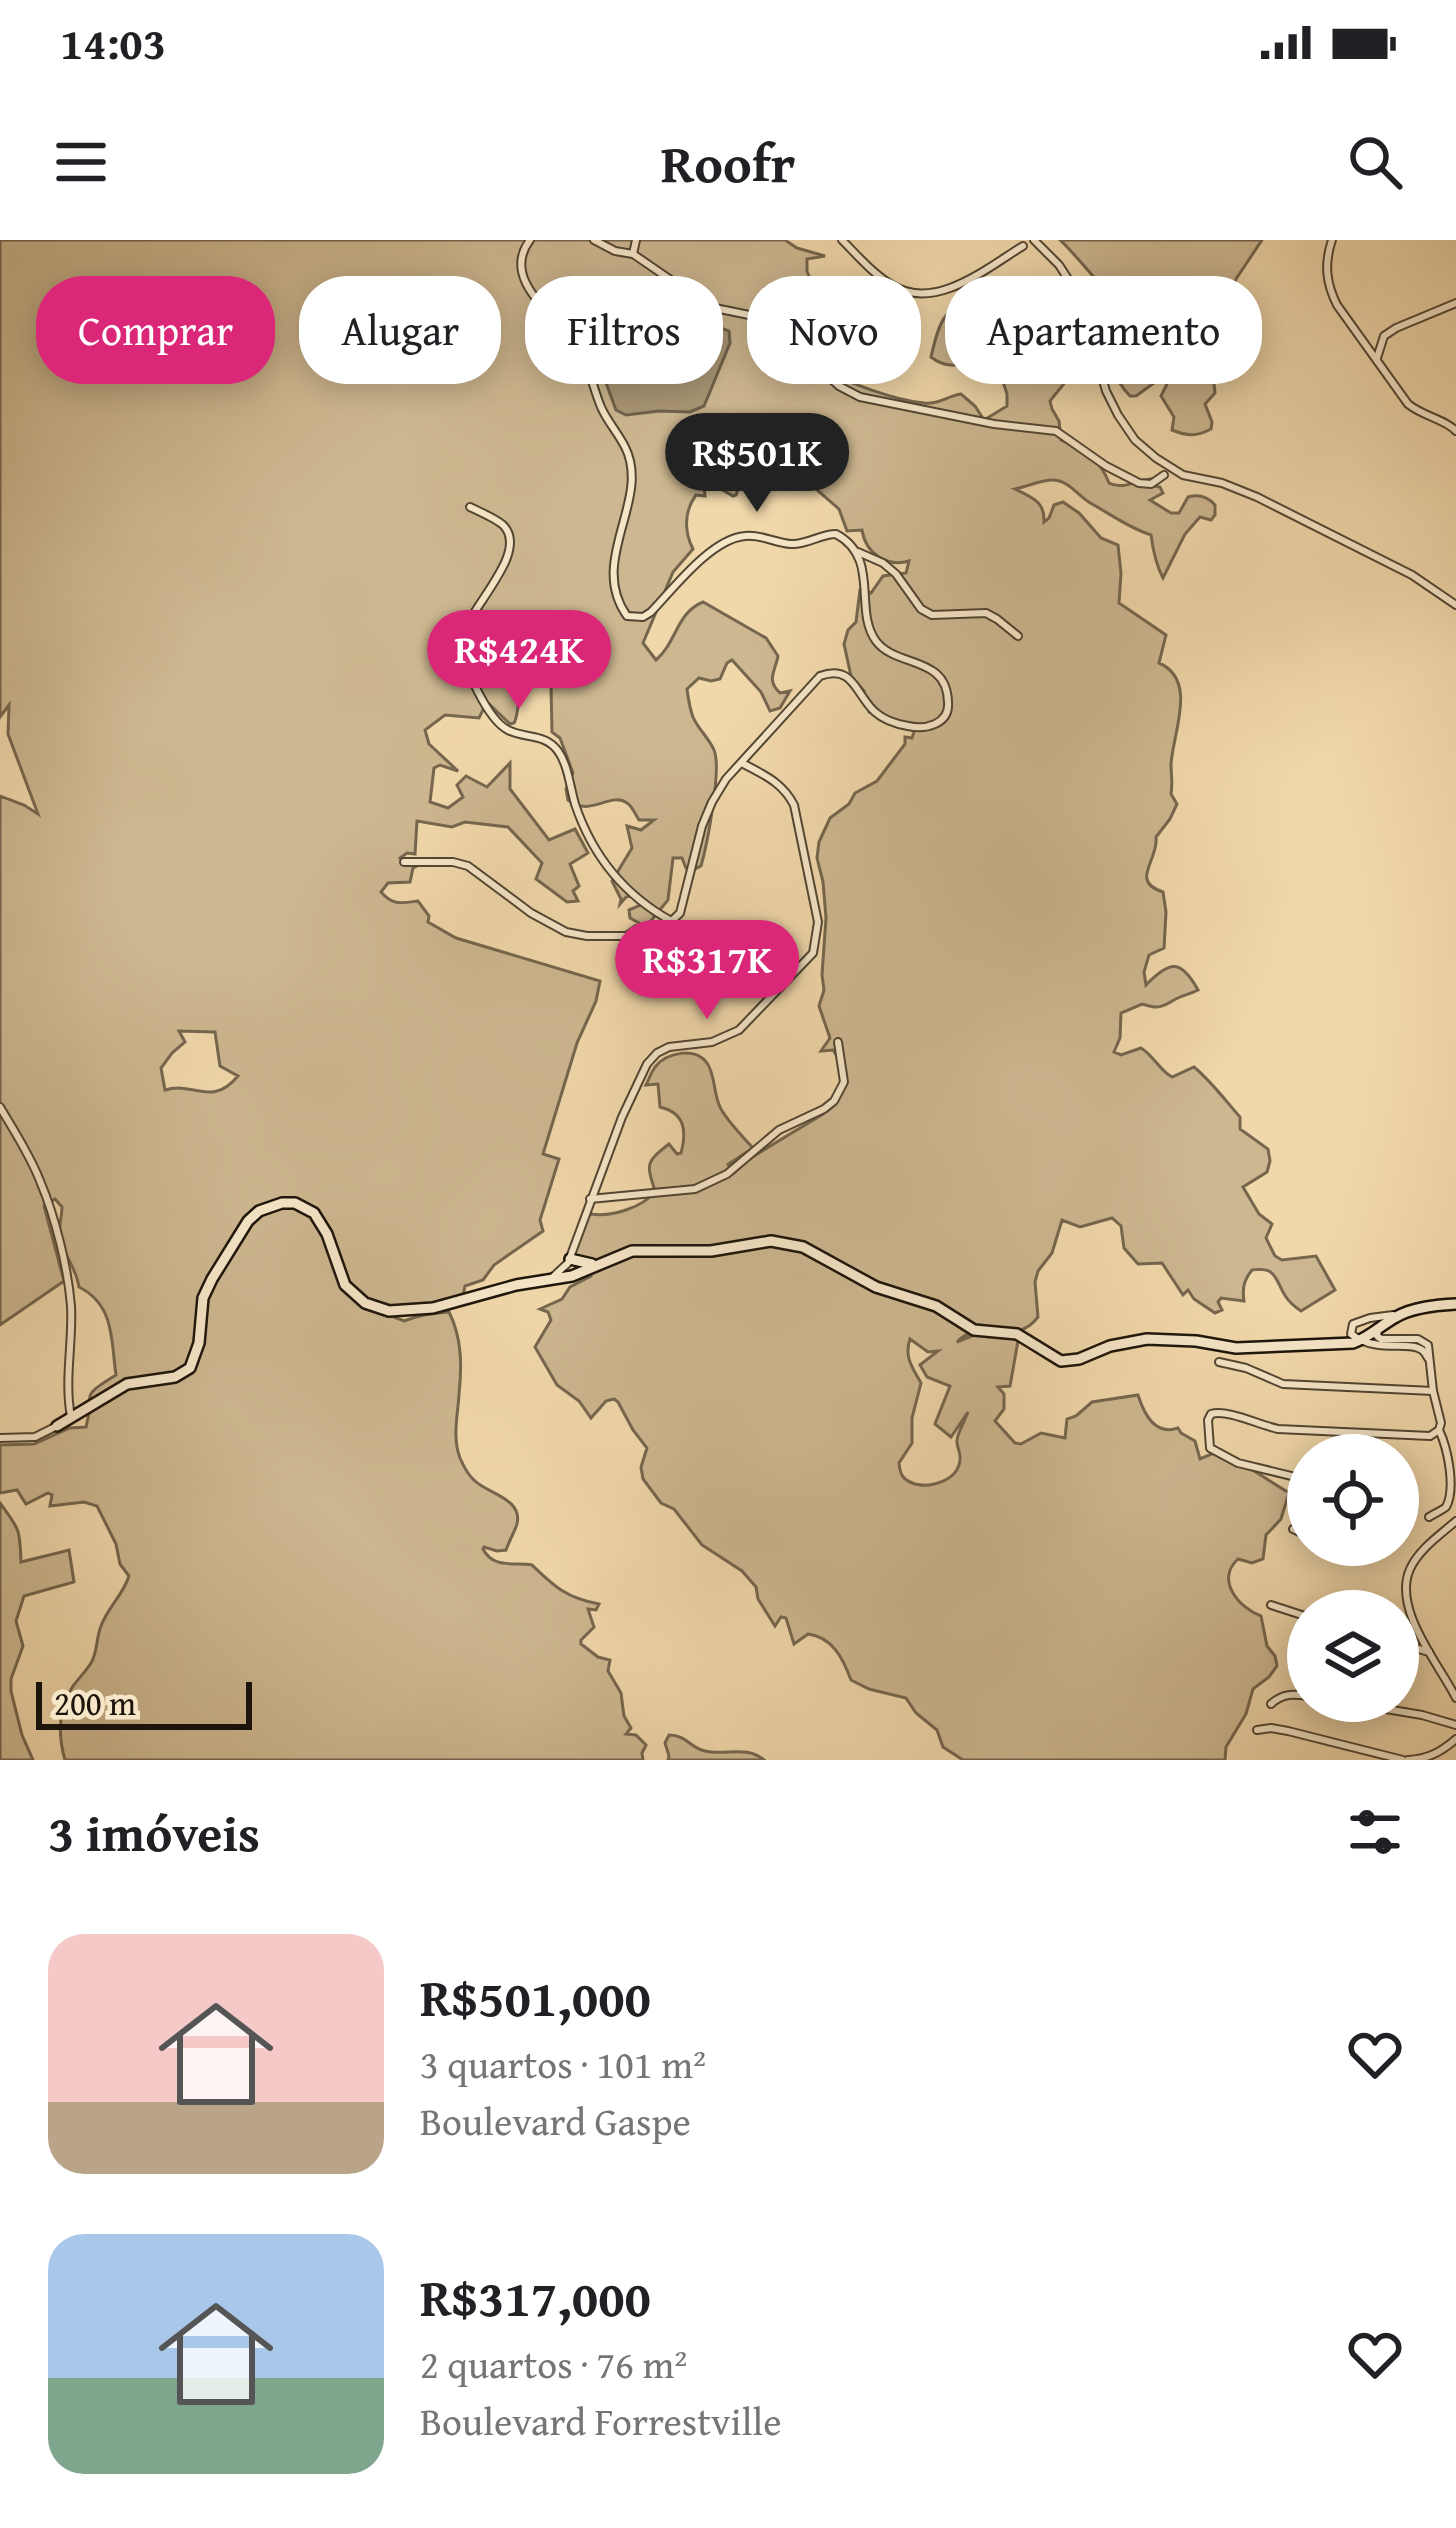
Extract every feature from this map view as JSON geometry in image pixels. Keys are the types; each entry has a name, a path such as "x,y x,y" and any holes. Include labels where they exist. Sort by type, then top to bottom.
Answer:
{"street":[{"path":"404,862 468,866 531,913 566,932 649,935 680,913 712,802 820,676 830,672 849,678 870,708 897,724 931,726 947,712 944,686 932,670 889,653 873,638 862,569 855,550 836,534 795,544 760,536 734,538 690,570 651,612 627,616 613,575 613,558 628,504 631,462 604,413 577,346 532,296 525,281 520,263 530,240"},
{"path":"594,240 633,254 695,301 771,325 839,386 860,397 994,424 1056,431 1139,483 1151,484 1164,475"},
{"path":"633,254 636,240"},
{"path":"842,240 890,285 929,294 969,279 1023,246"},
{"path":"1034,240 1070,281 1081,303 1106,391 1135,440 1174,471 1257,497 1412,575 1456,605"},
{"path":"1331,240 1326,269 1328,288 1337,305 1392,384 1418,412 1455,427"},
{"path":"1376,358 1384,336 1456,303"},
{"path":"470,507 503,525 509,546 465,631 462,642 472,679 503,728 541,737 557,749 595,851 634,897 673,922"},
{"path":"855,550 883,563 921,609 932,615 986,614 1018,636"},
{"path":"552,1278 569,1261 632,1093 657,1053 669,1046 728,1038 813,953 818,922 794,805 775,780 742,763"},
{"path":"590,1199 695,1189 727,1174 779,1130 834,1101 844,1082 838,1042"},
{"path":"0,1107 40,1181 68,1281 71,1417"},
{"path":"0,1438 35,1437 128,1384 176,1377 190,1368 199,1343 203,1298 212,1279 248,1221 270,1205 295,1204 314,1214 327,1234 345,1285 377,1308 403,1312 572,1276 632,1251 711,1251 770,1241 817,1253 876,1287 936,1306 974,1330 1017,1334 1061,1361 1148,1339 1236,1348 1361,1341 1399,1315"},
{"path":"569,1261 597,1264"},
{"path":"569,1261 572,1276"},
{"path":"1430,1361 1416,1347 1361,1341 1351,1334 1353,1324 1456,1304"},
{"path":"1378,1330 1381,1339 1418,1339 1428,1345 1441,1424 1430,1436 1419,1435"},
{"path":"1220,1362 1283,1384 1433,1391"},
{"path":"1287,1475 1238,1463 1210,1448 1211,1414 1221,1411 1278,1429 1387,1434"},
{"path":"1429,1517 1445,1508 1454,1490 1453,1462 1439,1430"},
{"path":"1456,1521 1411,1565 1405,1585 1415,1626 1456,1698"},
{"path":"1271,1605 1287,1610"},
{"path":"1419,1649 1429,1652"},
{"path":"1271,1704 1287,1695"},
{"path":"1419,1715 1456,1724"},
{"path":"1257,1730 1288,1731 1405,1760 1423,1759 1456,1739"}],"shaded area":[{"path":"0,240 785,240 825,256 807,259 809,276 747,276 747,384 856,384 924,403 961,394 984,420 1007,406 1004,384 1063,384 1050,401 1061,440 1090,456 1109,483 1150,479 1148,485 1160,487 1163,493 1150,500 1171,513 1179,513 1192,496 1215,505 1211,520 1200,517 1185,534 1163,578 1151,535 1058,481 1015,489 1040,505 1044,522 1054,505 1063,502 1101,538 1118,545 1119,603 1166,635 1159,663 1178,681 1180,708 1171,764 1171,794 1177,804 1156,837 1147,876 1163,892 1164,948 1149,955 1144,972 1146,985 1175,966 1198,990 1162,1006 1142,1004 1121,1013 1114,1052 1121,1055 1141,1048 1172,1077 1194,1067 1212,1084 1240,1117 1240,1129 1268,1149 1267,1172 1243,1187 1259,1214 1272,1224 1266,1238 1275,1256 1282,1260 1316,1256 1335,1290 1301,1311 1275,1276 1252,1270 1244,1284 1244,1301 1221,1298 1222,1310 1215,1313 1188,1290 1183,1295 1162,1263 1138,1264 1124,1248 1121,1226 1112,1218 1080,1227 1062,1220 1052,1253 1035,1282 1038,1317 1019,1331 976,1332 957,1342 974,1335 1018,1341 1010,1386 998,1387 1004,1394 1004,1409 995,1421 1015,1443 1041,1433 1065,1438 1067,1419 1092,1402 1138,1395 1157,1426 1178,1428 1195,1441 1200,1459 1221,1450 1287,1492 1281,1519 1266,1535 1263,1559 1252,1563 1238,1559 1231,1567 1229,1584 1245,1607 1261,1616 1277,1666 1253,1689 1246,1714 1226,1747 1225,1760 963,1760 943,1747 937,1730 906,1698 851,1680 824,1639 808,1634 794,1644 786,1618 781,1617 775,1626 756,1587 742,1571 702,1545 643,1479 647,1448 618,1402 606,1401 591,1418 579,1401 557,1385 535,1347 551,1320 540,1309 591,1276 591,1264 571,1254 586,1218 643,1202 655,1191 649,1169 652,1159 669,1144 681,1153 684,1137 679,1118 660,1107 658,1084 646,1085 660,1062 688,1053 707,1063 721,1109 753,1148 727,1165 735,1164 735,1172 823,1114 834,1100 840,1083 838,1058 833,1050 821,1051 830,1038 819,1006 824,990 826,918 819,842 830,818 855,793 877,781 905,744 905,737 912,738 914,732 869,712 864,691 851,676 844,644 856,622 860,590 871,593 883,576 906,573 909,561 879,557 862,530 847,531 839,509 815,488 749,486 739,487 733,496 719,488 713,477 704,486 705,496 696,495 689,508 687,529 693,549 673,572 643,643 656,660 687,613 703,602 766,638 778,656 773,684 780,693 790,691 780,708 770,711 761,692 732,660 720,679 699,678 687,689 693,717 716,759 713,807 701,866 691,871 682,858 673,858 668,900 645,928 626,932 639,923 630,918 629,910 643,904 636,895 620,904 612,881 632,848 627,826 641,830 654,820 639,820 621,800 585,806 568,800 566,789 573,773 560,738 552,732 548,685 521,688 514,723 487,702 479,718 445,715 425,730 429,744 458,771 440,765 434,768 430,802 448,808 463,797 457,785 466,776 487,787 510,763 510,789 549,840 575,829 588,853 570,864 579,886 573,891 578,901 567,902 536,879 542,863 508,827 465,822 452,827 417,821 415,854 400,858 406,865 417,866 410,882 388,883 381,892 394,902 418,901 428,922 456,938 600,981 543,1154 559,1159 540,1220 543,1231 494,1265 483,1280 465,1286 463,1295 437,1304 370,1308 404,1321 449,1312 460,1352 456,1434 460,1458 473,1479 510,1503 517,1516 506,1550 483,1549 498,1562 532,1565 561,1590 599,1604 596,1610 588,1609 594,1627 581,1644 610,1660 608,1671 621,1693 631,1728 626,1734 636,1735 646,1745 643,1760 65,1760 60,1731 64,1703 91,1663 104,1619 129,1576 97,1506 84,1502 50,1506 52,1495 48,1493 26,1504 17,1490 0,1493 0,1445 34,1444 70,1428 86,1427 92,1393 116,1375 109,1325 99,1304 79,1287 60,1238 62,1207 55,1199 44,1206 64,1281 0,1325 0,796 38,814 8,734 9,705 0,717","holes":["179,1031 215,1032 220,1066 238,1076 211,1092 165,1090 161,1068 185,1042","910,1339 928,1352 938,1351 920,1365 927,1377 950,1386 935,1424 951,1437 968,1412 957,1440 960,1456 955,1472 929,1485 908,1481 899,1467 912,1443 912,1418 921,1383 908,1357"]},
{"path":"1060,240 1262,240 1238,276 1093,276"},
{"path":"945,318 945,364 931,357"},
{"path":"723,329 729,331 723,360"},
{"path":"606,384 713,384 704,406 690,412 626,415 616,410"},
{"path":"1121,384 1153,384 1136,396"},
{"path":"1167,384 1214,384 1215,393 1205,404 1211,429 1192,435 1172,430 1174,417 1161,396"},
{"path":"0,1503 17,1530 21,1562 69,1550 74,1582 24,1596 16,1621 23,1646 11,1691 33,1760 0,1760"},
{"path":"669,1735 705,1751 750,1753 764,1760 668,1760 665,1743"}]}
